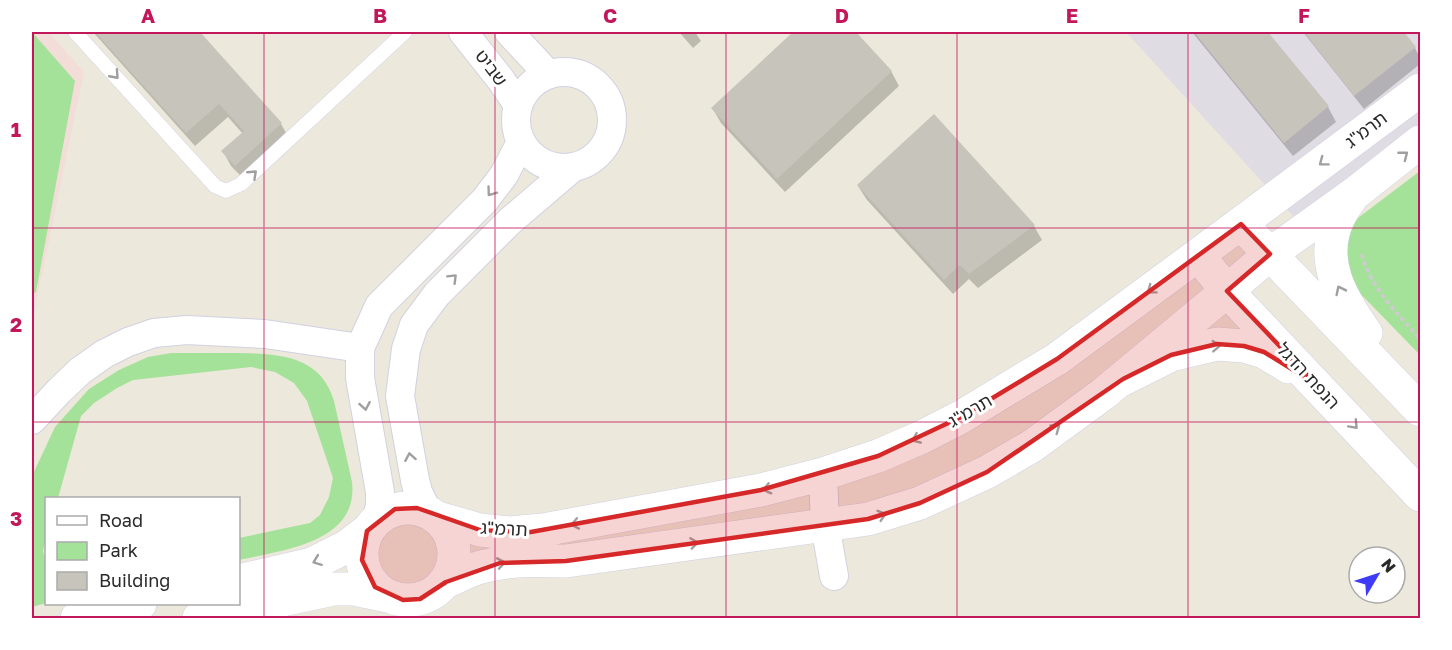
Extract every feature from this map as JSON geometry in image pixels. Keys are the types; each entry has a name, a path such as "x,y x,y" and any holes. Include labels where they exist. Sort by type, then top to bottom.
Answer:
{"street":[{"name":"שביט","path":"463,32 518,105"},
{"name":"שביט","path":"509,32 548,74"},
{"path":"564,71 580,74 594,81 605,93 611,108 612,124 609,140 600,153 587,163 572,168 557,168 542,163 530,155 521,142 515,118 518,105 524,92 535,81 548,74 564,71"},
{"name":"תרמ\"ג","path":"433,515 480,530 508,533 531,532 761,490 823,474 878,456 961,417 1057,359 1420,90"},
{"path":"388,596 375,587 367,575 362,560 362,546 380,506 380,492 360,378 360,348 379,306 484,201 504,175 521,142"},
{"name":"תרמ\"ג","path":"446,582 478,567 511,561 566,561 868,519 931,498 987,472 1032,446 1104,394 1270,254 1420,142"},
{"path":"249,602 333,589 354,589 403,600 420,599 434,592 446,582 455,555 453,542 447,529 433,515 418,492 400,396 406,350 414,325 437,294 510,221 572,168"},
{"path":"1353,194 1338,218 1331,238 1332,274 1340,292 1360,324 1420,408"},
{"path":"1240,224 1420,408"},
{"name":"הנפת הדגל","path":"1198,255 1227,291 1420,495"},
{"path":"32,420 80,371 104,354 154,333 187,330 265,334 360,348"},
{"path":"1123,379 1171,354 1217,344 1244,346 1264,352 1316,384"},
{"path":"823,474 825,525 834,576"},
{"path":"249,602 312,564 346,547 385,513 406,507 417,508 433,515"},
{"path":"77,618 132,605"},
{"path":"199,618 240,605"}],"lane":[{"path":"75,32 215,186 226,192 241,184 405,32"}],"path":[{"path":"1361,252 1364,263 1385,300 1420,339"}],"highlighted area":[{"path":"1241,224 1270,254 1227,291 1316,384 1264,352 1244,346 1217,344 1171,355 1123,379 987,472 920,503 868,519 566,561 500,563 446,582 420,599 403,600 375,587 362,560 367,531 395,509 417,508 480,530 531,532 761,490 878,456 961,417 1057,359"}],"shaded area":[{"path":"32,32 48,32 84,72 32,322"},
{"path":"1126,32 1420,32 1420,158 1314,239"}],"green space":[{"path":"32,32 75,81 36,292 32,295"},
{"path":"1420,171 1420,355 1353,286 1335,258 1346,227"},
{"path":"171,353 251,353 281,356 308,365 327,385 334,401 352,482 351,502 343,519 331,531 314,540 295,547 240,560 240,538 310,523 320,515 329,497 333,478 307,401 294,383 275,372 251,367 133,380 94,403 81,416 58,497 45,497 43,551 45,603 32,607 32,476 55,427 89,389 119,370 148,357"}],"building":[{"path":"95,32 200,32 282,123 235,166 221,151 244,131 219,104 186,133"},
{"path":"793,32 856,32 892,71 777,179 711,108"},
{"path":"1194,32 1268,32 1329,106 1284,143"},
{"path":"1304,32 1404,32 1416,47 1354,96"},
{"path":"934,114 1035,225 969,274 960,265 944,280 857,185"}]}
